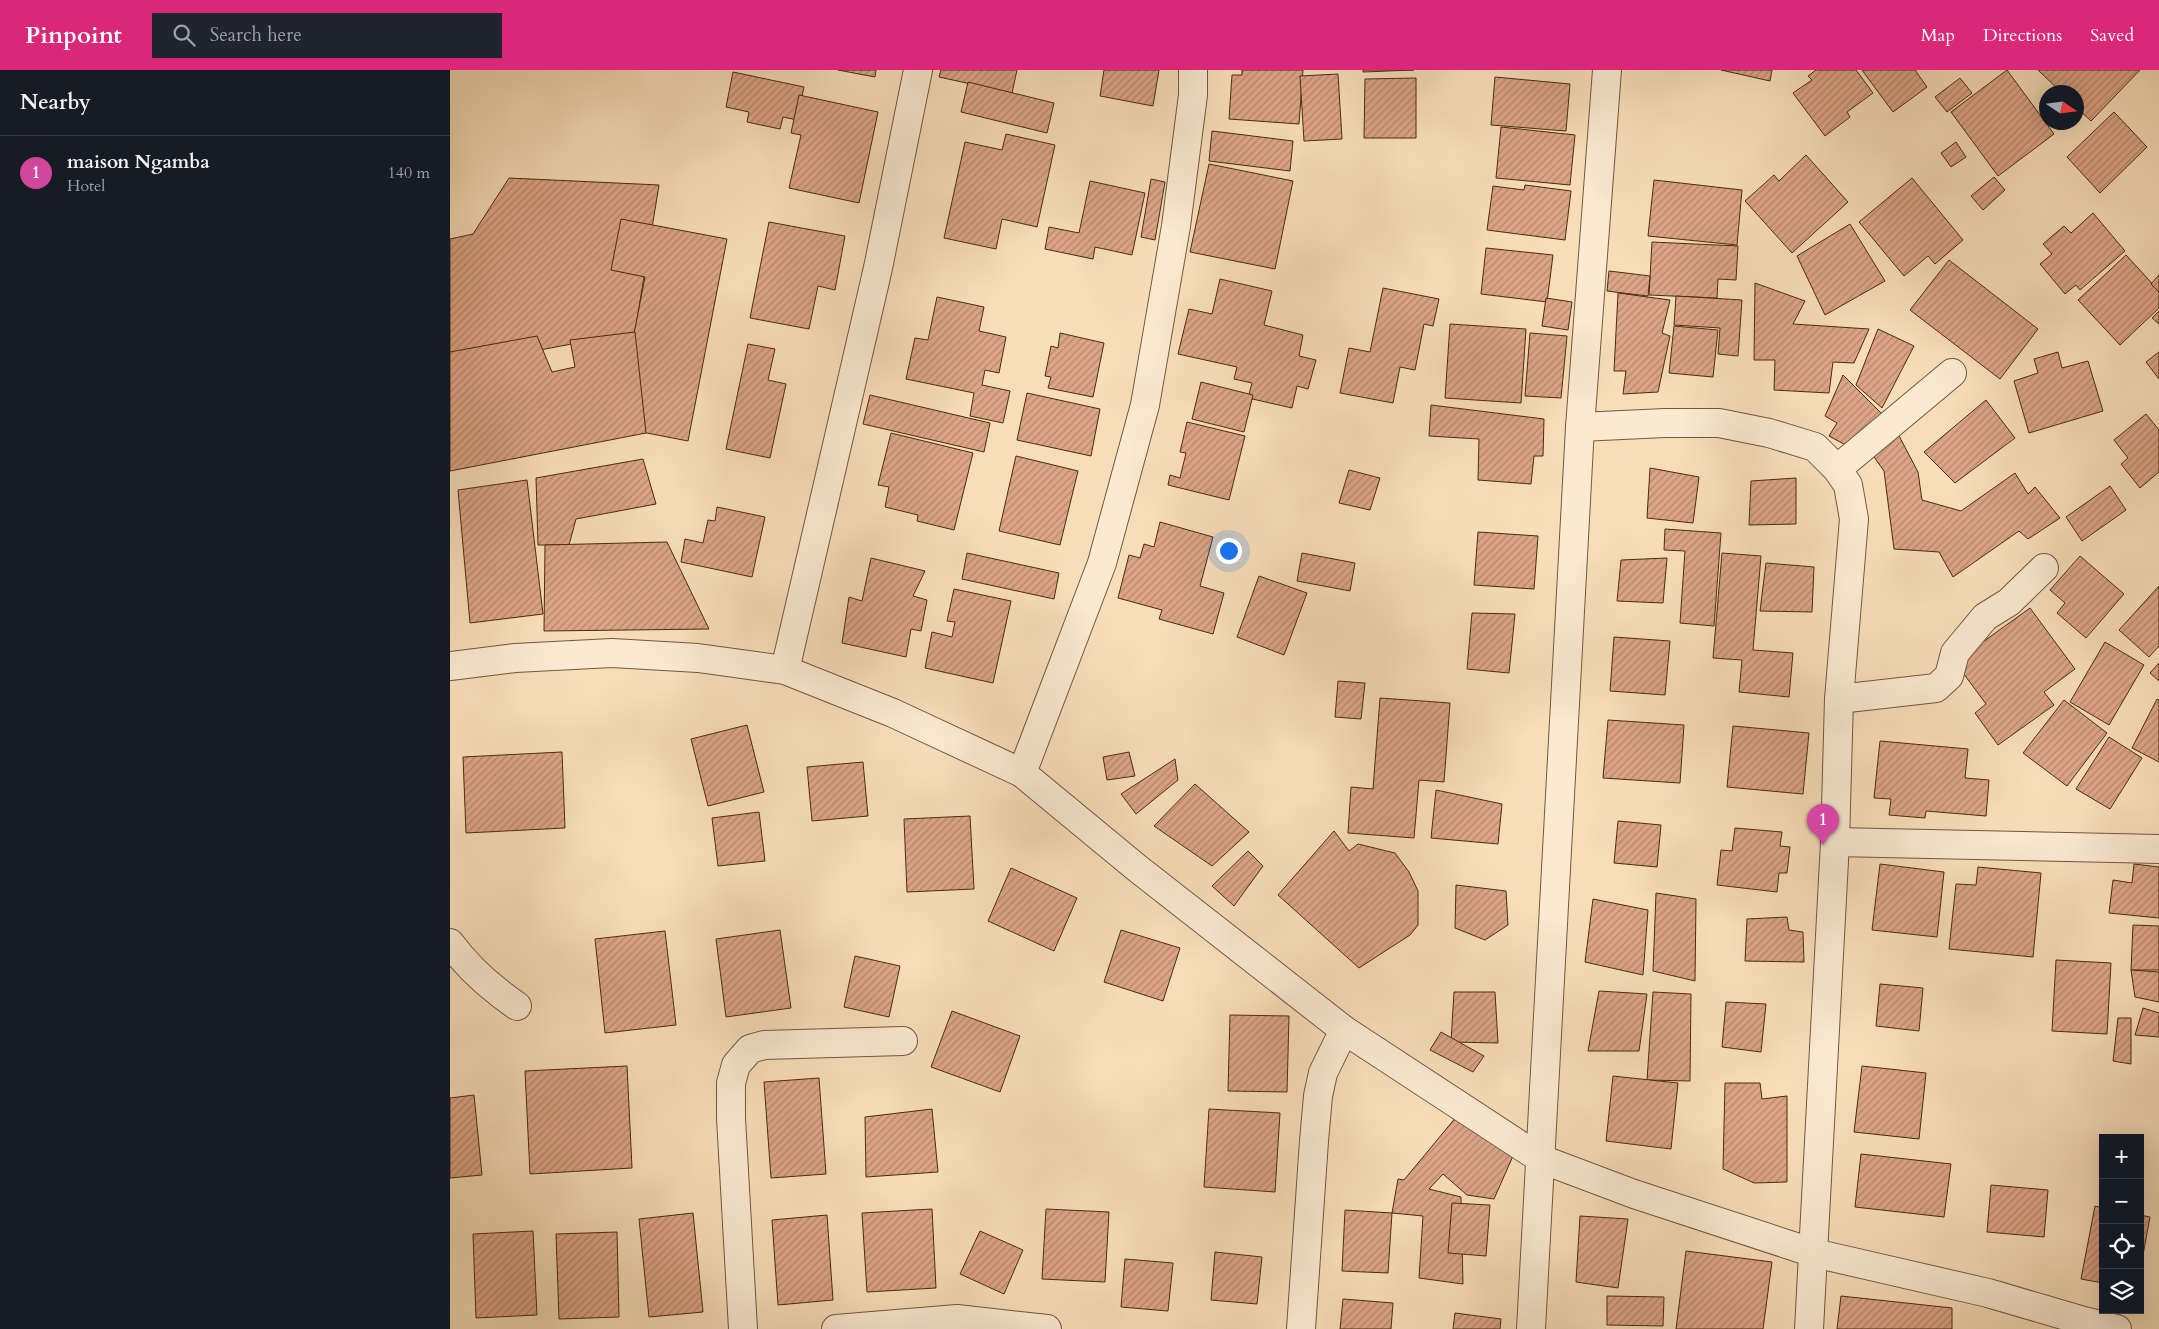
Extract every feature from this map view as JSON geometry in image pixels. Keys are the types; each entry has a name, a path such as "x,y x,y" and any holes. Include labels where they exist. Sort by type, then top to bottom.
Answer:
{"street":[{"path":"785,670 878,268 918,70"},
{"path":"1022,773 1102,562 1145,405 1176,226 1193,94 1193,70"},
{"path":"1531,1329 1580,427 1607,70"},
{"path":"1837,469 1952,373"},
{"path":"1580,427 1665,423 1720,423 1769,433 1815,446 1837,469 1848,485 1854,519 1839,699 1835,842 1809,1329"},
{"path":"1839,699 1936,688 1949,676 1955,653 1985,617 2009,602 2044,568"},
{"path":"450,666 515,658 612,653 698,658 785,670 893,713 1022,773 1137,868 1344,1030 1541,1159 1634,1194 1814,1253 1988,1293 2117,1329"},
{"path":"1835,842 2159,849"},
{"path":"450,943 470,968 491,988 517,1006"},
{"path":"1301,1329 1318,1096 1323,1073 1344,1030"},
{"path":"743,1329 731,1118 731,1082 736,1065 750,1049 764,1046 903,1042"},
{"path":"836,1329 958,1319 1047,1329"}],"building":[{"path":"838,70 876,70 875,77"},
{"path":"941,70 1017,70 1012,93 939,77"},
{"path":"1104,70 1159,70 1153,106 1100,96"},
{"path":"1242,70 1303,70 1299,124 1229,119 1232,75 1242,75"},
{"path":"1363,70 1414,70 1363,72"},
{"path":"1721,70 1772,70 1770,81"},
{"path":"1816,70 1856,70 1873,93 1847,112 1850,117 1825,136 1793,93 1812,80 1808,76"},
{"path":"1862,70 1915,70 1927,87 1893,112"},
{"path":"2007,70 2039,114 2039,130 2051,130 2054,134 1998,176 1951,112"},
{"path":"2038,70 2140,70 2091,121 2084,114 2084,85 2054,85"},
{"path":"733,72 804,87 797,120 783,117 780,129 747,122 749,112 726,107"},
{"path":"1338,74 1342,139 1304,141 1300,76"},
{"path":"1495,77 1570,84 1566,131 1491,125"},
{"path":"1416,78 1416,138 1364,138 1365,79"},
{"path":"1960,78 1972,93 1947,112 1935,97"},
{"path":"968,82 1054,103 1047,133 961,112"},
{"path":"799,95 878,112 859,203 789,188 801,135 791,133"},
{"path":"2114,112 2147,147 2100,193 2067,157"},
{"path":"1501,127 1575,135 1570,185 1496,178"},
{"path":"1212,131 1293,141 1290,171 1209,161"},
{"path":"1006,134 1055,145 1037,227 1002,219 996,249 944,238 965,142 1002,150"},
{"path":"1956,142 1966,157 1951,167 1941,153"},
{"path":"1806,155 1848,202 1792,253 1745,201 1774,175 1779,181"},
{"path":"1209,164 1293,181 1275,269 1190,252"},
{"path":"1994,177 2005,190 1983,210 1971,196"},
{"path":"509,178 659,185 635,332 450,367 450,239 473,234"},
{"path":"1912,178 1963,240 1935,264 1928,256 1904,276 1859,222"},
{"path":"1151,179 1165,182 1155,240 1141,237"},
{"path":"1654,180 1742,190 1737,245 1648,236"},
{"path":"1090,181 1145,193 1132,255 1095,247 1093,259 1045,249 1049,227 1079,233"},
{"path":"1525,185 1571,191 1565,240 1487,230 1493,186 1524,190"},
{"path":"2093,213 2125,251 2080,290 2076,285 2065,294 2040,264 2052,254 2043,244 2064,226 2071,233"},
{"path":"621,219 727,239 688,441 616,427 645,277 611,270"},
{"path":"769,222 845,236 835,290 818,286 809,329 750,318"},
{"path":"1850,224 1885,281 1825,315 1797,256"},
{"path":"1652,242 1738,246 1736,280 1718,279 1717,298 1649,295"},
{"path":"1486,248 1553,255 1547,302 1481,294"},
{"path":"2126,255 2159,291 2159,308 2120,345 2078,300"},
{"path":"1949,260 2038,329 2000,379 1910,310"},
{"path":"1609,271 1650,276 1648,296 1607,291"},
{"path":"2159,275 2159,292 2151,284"},
{"path":"1220,279 1272,291 1264,325 1303,335 1299,356 1316,360 1308,389 1297,386 1292,408 1248,398 1252,383 1234,379 1237,367 1178,354 1189,309 1212,314"},
{"path":"1755,283 1805,301 1793,324 1869,329 1854,363 1833,362 1829,393 1774,390 1775,360 1754,360"},
{"path":"1383,288 1439,299 1433,326 1424,324 1415,370 1400,367 1393,403 1340,393 1349,348 1370,352"},
{"path":"1618,293 1670,300 1662,333 1670,336 1658,392 1623,394 1626,371 1614,371"},
{"path":"1676,296 1742,300 1738,356 1718,354 1720,328 1674,325"},
{"path":"937,297 984,307 979,331 1006,337 999,373 985,370 982,385 1010,391 1003,423 970,416 974,393 906,379 915,338 928,340"},
{"path":"1546,298 1572,302 1568,330 1542,326"},
{"path":"2159,311 2159,324 2152,318"},
{"path":"1450,324 1526,329 1521,403 1445,398"},
{"path":"1674,326 1718,330 1713,377 1669,373"},
{"path":"1878,329 1914,346 1882,408 1856,385"},
{"path":"635,332 646,433 450,471 450,352 537,336 552,372 575,367 570,340"},
{"path":"1060,333 1104,343 1093,397 1048,388 1051,377 1045,376 1051,346 1058,348"},
{"path":"1530,333 1567,336 1561,398 1525,396"},
{"path":"748,344 775,349 768,380 786,384 770,458 726,449"},
{"path":"2058,352 2062,368 2088,361 2103,411 2029,433 2014,381 2038,373 2034,359"},
{"path":"2159,352 2159,379 2146,362"},
{"path":"1843,375 1883,415 1853,449 1829,436 1837,423 1825,416"},
{"path":"1201,382 1253,395 1244,432 1192,419"},
{"path":"1027,393 1100,409 1091,456 1017,440"},
{"path":"870,395 990,423 984,452 863,424"},
{"path":"1986,400 2015,438 1955,483 1924,452"},
{"path":"1431,405 1544,419 1543,456 1534,456 1531,484 1478,480 1479,439 1429,436"},
{"path":"2146,414 2159,430 2159,472 2140,488 2121,464 2128,458 2114,440"},
{"path":"1187,422 1245,436 1229,500 1168,485 1170,475 1180,478 1186,453 1180,452"},
{"path":"1897,432 1918,472 1922,500 1961,511 2015,473 2028,494 2035,487 2060,518 2028,539 2019,531 1953,577 1939,552 1894,549 1884,471 1872,454"},
{"path":"891,433 973,453 954,530 917,521 918,515 885,507 889,487 878,485"},
{"path":"1016,456 1078,471 1060,545 999,531"},
{"path":"643,459 656,504 576,519 569,545 538,545 536,478"},
{"path":"1650,468 1699,477 1693,523 1647,518"},
{"path":"1349,470 1380,478 1370,510 1339,503"},
{"path":"1796,478 1796,524 1749,525 1751,481"},
{"path":"527,480 543,614 470,623 458,490"},
{"path":"2110,486 2126,510 2082,541 2066,517"},
{"path":"717,507 765,517 752,577 681,562 685,539 703,543 708,520 715,521"},
{"path":"1160,522 1213,537 1200,586 1224,593 1213,634 1159,619 1162,610 1118,598 1129,555 1140,558 1144,544 1154,547"},
{"path":"1665,529 1721,533 1714,626 1680,623 1685,551 1664,550"},
{"path":"1478,532 1538,536 1534,589 1474,585"},
{"path":"667,542 709,629 544,631 545,545"},
{"path":"967,553 1059,573 1054,599 962,579"},
{"path":"1302,553 1355,563 1350,591 1297,581"},
{"path":"1722,553 1761,556 1753,650 1793,653 1789,697 1739,692 1742,660 1713,658"},
{"path":"2080,556 2124,594 2086,638 2057,613 2065,603 2050,590"},
{"path":"871,558 925,571 913,596 927,600 921,631 911,629 906,657 842,643 849,597 862,601"},
{"path":"1667,558 1663,603 1617,601 1621,560"},
{"path":"1766,563 1814,567 1812,612 1760,611"},
{"path":"1259,576 1307,593 1284,655 1237,637"},
{"path":"2159,586 2159,646 2149,657 2119,630"},
{"path":"954,589 1011,601 993,683 925,668 932,632 952,637 955,622 947,621"},
{"path":"2030,608 2075,669 2044,692 2054,705 1998,745 1975,713 1986,704 1955,662"},
{"path":"1472,613 1515,614 1509,673 1467,669"},
{"path":"1614,637 1670,641 1665,695 1610,691"},
{"path":"2105,642 2144,665 2109,725 2070,702"},
{"path":"2159,663 2159,681 2150,673"},
{"path":"1338,681 1365,683 1361,719 1335,717"},
{"path":"1380,698 1450,703 1444,782 1419,780 1414,838 1348,833 1351,787 1373,789"},
{"path":"2157,699 2159,700 2159,762 2132,748"},
{"path":"2064,700 2107,733 2067,786 2023,753"},
{"path":"1608,720 1684,725 1680,783 1603,778"},
{"path":"747,725 764,792 708,806 691,739"},
{"path":"1733,726 1809,733 1803,794 1727,787"},
{"path":"2109,737 2142,758 2110,809 2076,789"},
{"path":"1880,741 1968,749 1965,778 1989,780 1986,816 1926,811 1925,818 1889,815 1891,799 1874,798"},
{"path":"562,752 565,828 466,833 463,757"},
{"path":"1129,752 1135,776 1107,780 1103,757"},
{"path":"1175,759 1178,780 1136,814 1121,794"},
{"path":"863,762 868,816 812,821 807,767"},
{"path":"1195,784 1249,832 1212,866 1154,826"},
{"path":"1436,790 1502,804 1498,844 1431,838"},
{"path":"759,812 765,861 718,866 712,818"},
{"path":"970,816 974,889 907,892 904,819"},
{"path":"1618,821 1661,825 1657,867 1614,863"},
{"path":"1735,828 1782,832 1780,846 1790,847 1787,873 1779,873 1777,892 1717,885 1721,850 1732,851"},
{"path":"1334,831 1349,851 1358,844 1395,853 1409,872 1418,891 1418,925 1410,935 1359,968 1278,895"},
{"path":"1248,851 1263,866 1234,906 1212,886"},
{"path":"1880,864 1944,872 1937,937 1872,930"},
{"path":"2134,864 2159,867 2159,918 2109,913 2113,880 2132,883"},
{"path":"1978,867 2041,873 2033,957 1949,949 1956,884 1976,885"},
{"path":"1011,868 1077,898 1054,951 988,921"},
{"path":"1456,885 1506,891 1508,925 1485,940 1455,928"},
{"path":"1656,893 1696,899 1695,981 1653,971"},
{"path":"1593,899 1648,910 1643,975 1585,962"},
{"path":"1787,917 1789,930 1803,932 1804,962 1745,961 1747,919"},
{"path":"2133,925 2159,926 2159,970 2131,970"},
{"path":"780,930 791,1008 726,1017 716,939"},
{"path":"1121,930 1180,948 1163,1001 1104,982"},
{"path":"665,931 676,1025 605,1033 595,939"},
{"path":"855,956 900,966 889,1017 844,1007"},
{"path":"2056,960 2111,963 2107,1034 2052,1031"},
{"path":"2131,970 2159,972 2159,1002 2135,997"},
{"path":"1880,984 1923,988 1919,1031 1876,1026"},
{"path":"1599,991 1647,994 1639,1051 1588,1051"},
{"path":"1454,992 1495,992 1498,1043 1451,1042"},
{"path":"1653,992 1691,994 1690,1081 1647,1080"},
{"path":"1726,1002 1766,1004 1761,1052 1722,1047"},
{"path":"2143,1008 2159,1013 2159,1037 2135,1035"},
{"path":"952,1011 1020,1036 1000,1092 931,1067"},
{"path":"1230,1015 1289,1016 1287,1092 1228,1091"},
{"path":"2118,1018 2131,1018 2131,1064 2113,1061"},
{"path":"1441,1032 1484,1056 1473,1072 1430,1050"},
{"path":"627,1066 632,1168 530,1174 525,1071"},
{"path":"1862,1066 1926,1073 1919,1139 1854,1132"},
{"path":"1613,1076 1678,1083 1671,1149 1606,1141"},
{"path":"819,1078 826,1174 771,1178 764,1082"},
{"path":"1725,1083 1760,1083 1762,1099 1787,1096 1787,1182 1754,1183 1723,1169"},
{"path":"474,1095 482,1175 450,1178 450,1098"},
{"path":"932,1109 938,1172 866,1177 865,1117"},
{"path":"1209,1109 1280,1113 1275,1192 1204,1187"},
{"path":"1457,1116 1513,1156 1494,1199 1467,1195 1443,1174 1429,1189 1461,1197 1463,1284 1419,1278 1423,1216 1392,1213 1398,1179 1404,1180"},
{"path":"1861,1154 1951,1164 1944,1217 1855,1207"},
{"path":"1991,1185 2048,1190 2044,1237 1987,1232"},
{"path":"1452,1203 1490,1205 1486,1256 1448,1253"},
{"path":"2095,1206 2099,1207 2099,1282 2081,1279"},
{"path":"932,1209 936,1288 867,1292 862,1213"},
{"path":"1046,1209 1109,1212 1105,1282 1042,1279"},
{"path":"1345,1210 1392,1213 1388,1273 1342,1271"},
{"path":"693,1213 703,1312 649,1317 639,1219"},
{"path":"827,1215 833,1300 778,1305 772,1220"},
{"path":"1580,1216 1628,1219 1618,1288 1576,1282"},
{"path":"2144,1216 2150,1217 2144,1249"},
{"path":"533,1231 537,1315 476,1318 473,1234"},
{"path":"980,1231 1023,1250 1004,1294 960,1274"},
{"path":"617,1232 619,1317 559,1319 556,1234"},
{"path":"1686,1251 1772,1262 1763,1329 1676,1329"},
{"path":"1215,1252 1262,1257 1257,1304 1211,1300"},
{"path":"1125,1259 1173,1263 1168,1311 1121,1307"},
{"path":"1607,1296 1664,1297 1663,1326 1607,1325"},
{"path":"1841,1296 1952,1308 1952,1329 1837,1329"},
{"path":"1343,1299 1393,1303 1391,1329 1340,1329"},
{"path":"1455,1313 1501,1319 1500,1329 1453,1329"}],"place":[{"name":"maison Ngamba","path":"1823,845"}]}
